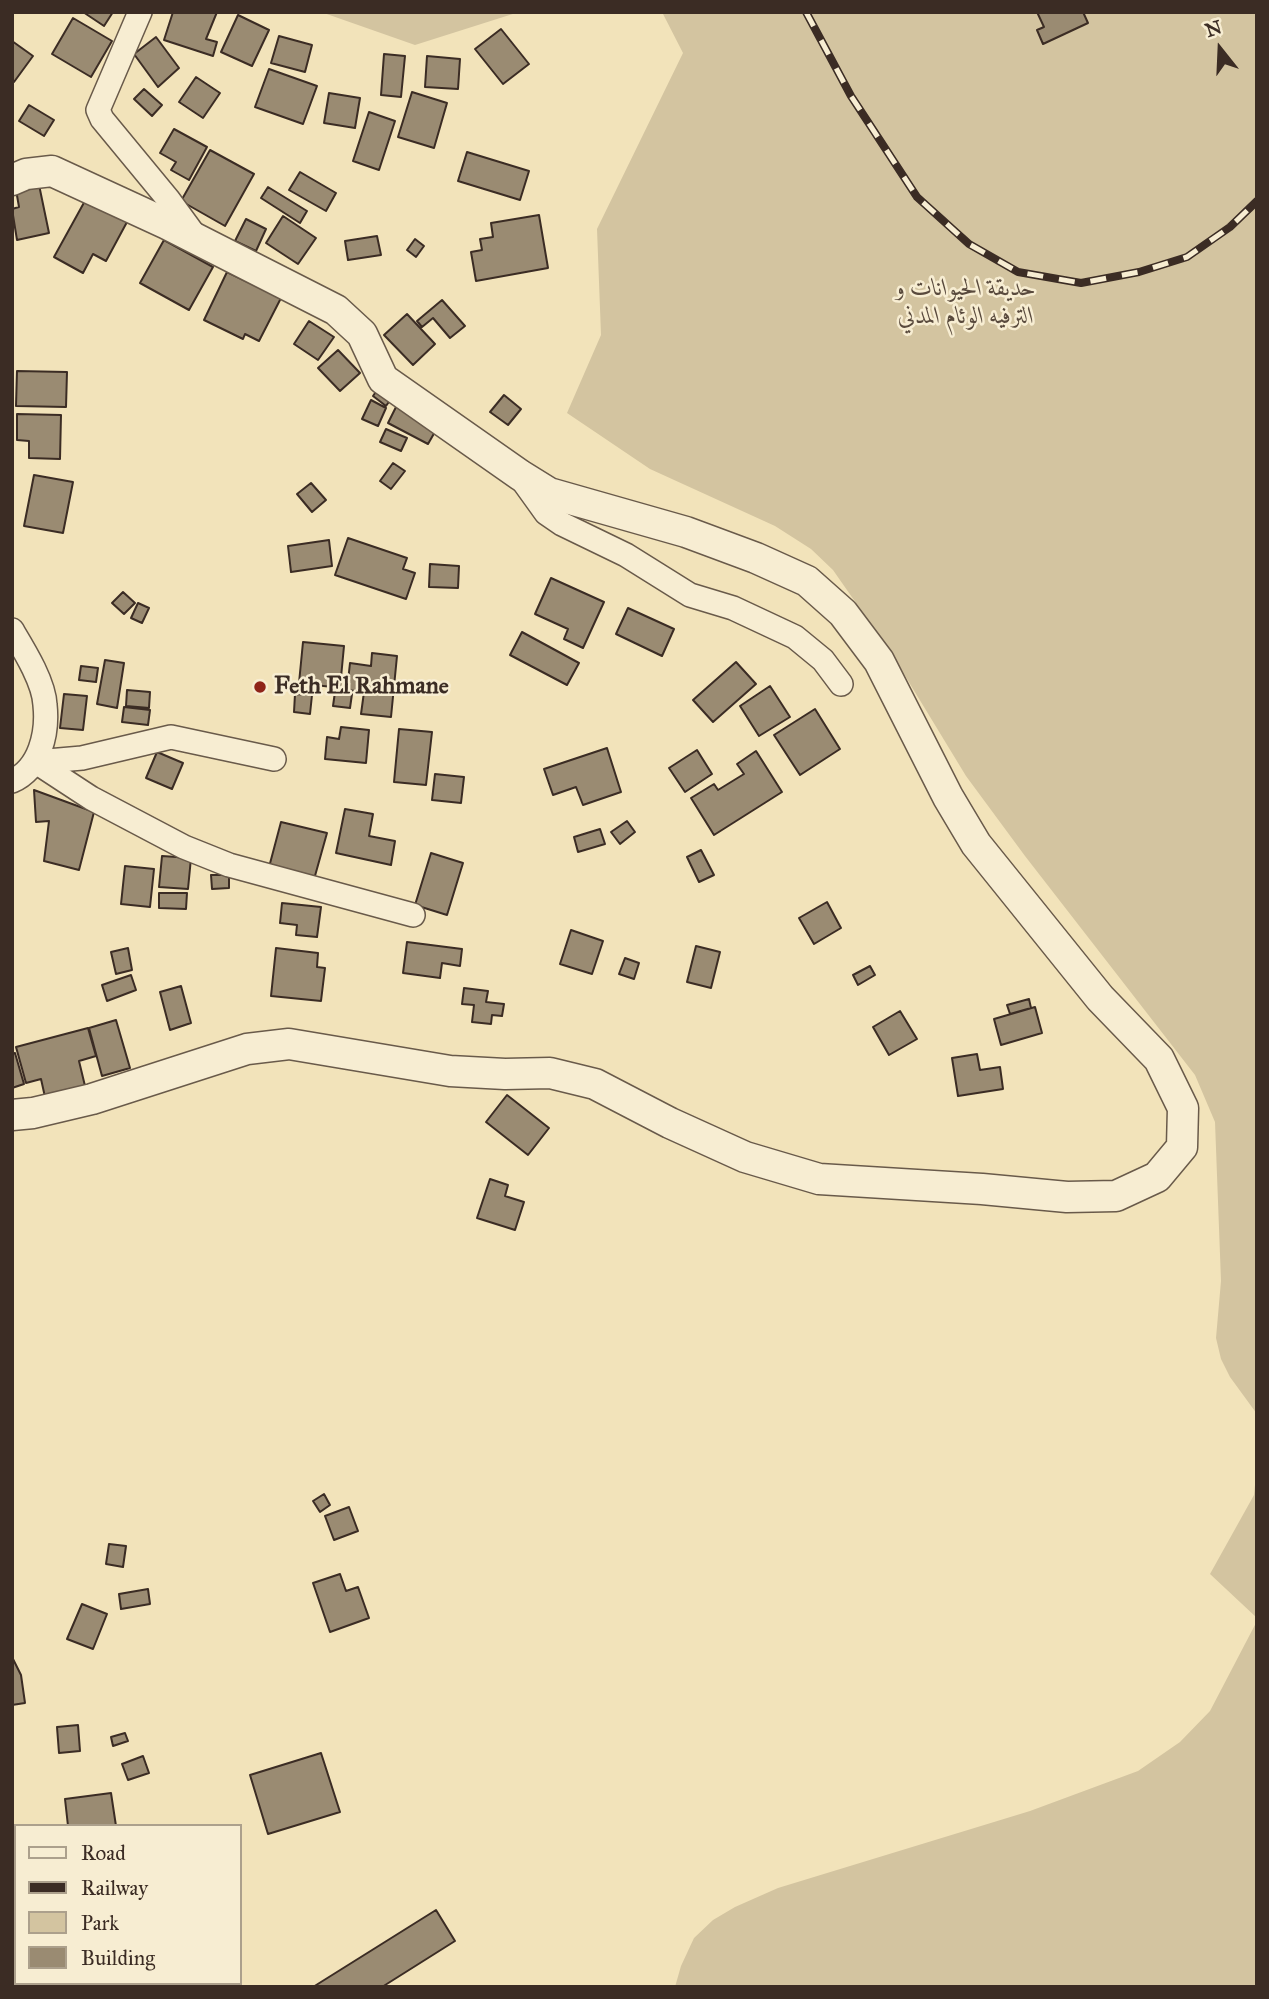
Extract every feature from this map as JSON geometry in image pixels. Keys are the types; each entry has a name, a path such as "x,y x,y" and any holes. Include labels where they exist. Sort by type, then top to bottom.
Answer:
{"street":[{"path":"140,12 98,110 102,119 198,240"},
{"path":"12,180 26,174 52,171 198,240 336,310 362,334 383,379 549,493 686,532 756,558 807,581 843,613 879,661 948,797 976,844 1100,998 1159,1059 1182,1108 1182,1147 1157,1178 1116,1196 1067,1197 982,1189 820,1180 746,1157 670,1123 595,1084 550,1073 450,1071 289,1044 247,1049 92,1099 33,1113 12,1115"},
{"path":"520,475 546,513 562,524 626,555 690,595 733,608 795,637 823,660 841,684"},
{"path":"12,630 31,662 46,704 42,744 36,762 12,781"},
{"path":"36,762 82,758 171,737 274,760"},
{"path":"36,762 91,797 229,865 413,915"}],"green space":[{"path":"321,12 519,12 415,45"},
{"name":"حديقة الحيوانات و الترفيه الوئام المدني","path":"662,12 1257,12 1257,1414 1230,1377 1221,1359 1216,1338 1221,1281 1215,1122 1195,1075 966,776 893,656 833,570 811,549 775,526 650,469 567,413 601,335 597,229 683,53"},
{"path":"1257,1464 1257,1618 1210,1574 1254,1495"},
{"path":"1257,1621 1257,1987 675,1987 694,1938 713,1920 735,1907 778,1888 1030,1811 1138,1771 1180,1742 1210,1711"}],"building":[{"path":"83,12 113,12 104,26"},
{"path":"173,12 217,12 206,39 217,42 213,56 164,40"},
{"path":"1037,12 1083,12 1088,23 1043,44 1037,30 1044,27"},
{"path":"238,15 269,30 252,66 221,52"},
{"path":"73,18 112,41 91,77 52,54"},
{"path":"501,29 529,64 503,84 475,49"},
{"path":"279,36 312,45 305,72 271,63"},
{"path":"156,37 179,68 158,87 134,54"},
{"path":"12,41 33,56 14,82 12,81"},
{"path":"384,54 405,56 401,97 381,95"},
{"path":"427,56 460,59 458,89 425,87"},
{"path":"269,69 317,86 303,124 255,107"},
{"path":"196,77 220,93 203,118 179,102"},
{"path":"144,89 162,105 152,116 134,99"},
{"path":"412,92 447,103 434,148 398,137"},
{"path":"329,93 360,98 355,128 324,123"},
{"path":"29,105 54,120 44,136 19,121"},
{"path":"369,112 395,121 379,170 353,161"},
{"path":"174,129 207,147 189,180 171,170 176,162 160,153"},
{"path":"210,150 254,174 225,226 181,201"},
{"path":"467,152 529,171 520,200 458,181"},
{"path":"300,172 336,193 326,211 289,190"},
{"path":"38,180 49,233 17,240 12,209 19,207 15,184"},
{"path":"268,187 307,211 300,223 261,198"},
{"path":"86,199 127,222 106,261 93,254 83,273 54,257"},
{"path":"539,215 548,268 476,281 471,252 482,250 480,239 493,237 491,223"},
{"path":"283,216 316,238 298,264 266,243"},
{"path":"246,219 266,229 256,251 235,241"},
{"path":"377,236 381,255 348,260 345,241"},
{"path":"415,239 424,246 416,257 407,250"},
{"path":"164,240 213,267 189,310 140,283"},
{"path":"227,272 281,298 259,341 245,334 243,339 204,320"},
{"path":"442,300 465,326 450,338 433,318 422,327 417,321"},
{"path":"407,314 435,344 413,365 384,335"},
{"path":"309,321 334,337 318,360 294,344"},
{"path":"338,350 360,373 340,391 318,368"},
{"path":"17,371 67,372 66,407 16,406"},
{"path":"380,386 393,396 386,406 373,396"},
{"path":"504,395 521,409 508,425 490,412"},
{"path":"371,400 386,408 378,426 362,419"},
{"path":"399,401 440,423 428,444 388,423"},
{"path":"17,414 61,415 60,459 29,458 29,441 17,440"},
{"path":"386,429 407,438 401,451 380,442"},
{"path":"393,463 405,471 391,489 380,481"},
{"path":"34,475 73,482 63,533 24,526"},
{"path":"311,483 326,500 312,512 297,494"},
{"path":"348,538 407,558 403,569 415,573 406,599 335,575"},
{"path":"329,540 332,566 291,572 288,546"},
{"path":"430,564 459,566 458,588 429,587"},
{"path":"551,578 604,602 583,648 564,639 568,629 535,614"},
{"path":"123,592 135,603 124,614 112,603"},
{"path":"138,603 149,608 142,623 131,618"},
{"path":"628,608 674,629 662,656 616,634"},
{"path":"522,632 579,663 567,685 510,655"},
{"path":"303,642 344,646 340,688 299,683"},
{"path":"372,653 397,656 391,717 361,714 364,692 347,690 350,663 371,666"},
{"path":"105,660 124,663 117,708 97,704"},
{"path":"736,662 756,684 713,722 693,700"},
{"path":"81,666 98,668 96,682 79,680"},
{"path":"770,686 790,717 759,736 740,706"},
{"path":"127,690 150,692 149,708 126,706"},
{"path":"335,692 352,694 350,708 333,706"},
{"path":"64,694 87,696 83,730 60,728"},
{"path":"295,694 312,695 310,714 294,712"},
{"path":"124,707 150,710 148,725 122,722"},
{"path":"815,709 840,749 800,775 774,735"},
{"path":"341,727 369,730 366,763 325,759 327,737 339,739"},
{"path":"399,729 432,732 426,785 394,782"},
{"path":"607,748 621,792 583,805 576,787 553,795 544,769"},
{"path":"697,750 712,774 685,792 669,768"},
{"path":"756,751 782,792 714,835 691,798 714,784 718,790 744,774 737,764"},
{"path":"157,752 183,763 172,789 146,778"},
{"path":"435,774 464,777 461,803 432,800"},
{"path":"34,790 94,812 79,870 44,861 49,821 36,822"},
{"path":"345,809 373,814 369,836 395,841 391,865 336,853"},
{"path":"627,821 635,832 620,844 611,832"},
{"path":"281,822 327,833 313,883 268,871"},
{"path":"600,829 605,844 578,852 574,837"},
{"path":"701,850 714,875 699,882 687,857"},
{"path":"431,853 463,863 447,915 415,905"},
{"path":"162,856 191,858 188,889 159,887"},
{"path":"125,866 154,869 150,907 121,904"},
{"path":"211,875 229,875 229,888 212,889"},
{"path":"159,893 187,893 186,909 159,908"},
{"path":"827,902 841,928 814,944 799,918"},
{"path":"282,903 321,907 317,937 296,935 297,925 280,923"},
{"path":"571,930 603,941 592,974 560,964"},
{"path":"407,942 462,949 460,966 442,963 440,978 403,973"},
{"path":"696,946 720,952 711,988 687,982"},
{"path":"128,948 132,970 116,974 111,952"},
{"path":"276,948 318,953 317,967 325,968 321,1001 271,996"},
{"path":"625,958 639,963 634,979 619,974"},
{"path":"870,966 875,975 858,985 853,975"},
{"path":"131,975 136,990 107,1001 102,985"},
{"path":"181,986 191,1023 170,1030 160,992"},
{"path":"464,988 488,991 486,1002 504,1004 502,1016 492,1015 491,1024 472,1022 474,1005 462,1004"},
{"path":"1029,999 1031,1008 1010,1014 1007,1005"},
{"path":"1035,1007 1042,1033 1001,1045 994,1019"},
{"path":"900,1011 917,1039 889,1055 873,1027"},
{"path":"116,1020 130,1068 102,1076 89,1028"},
{"path":"88,1028 96,1056 79,1061 85,1086 45,1097 41,1079 26,1083 16,1047"},
{"path":"15,1053 24,1084 12,1088 12,1054"},
{"path":"977,1054 980,1070 1000,1067 1003,1089 958,1096 952,1058"},
{"path":"507,1095 549,1128 528,1155 486,1122"},
{"path":"490,1179 508,1185 505,1196 524,1202 515,1230 477,1218"},
{"path":"324,1494 330,1505 320,1512 313,1501"},
{"path":"349,1507 358,1531 334,1540 325,1516"},
{"path":"109,1544 126,1546 123,1567 106,1564"},
{"path":"340,1574 346,1591 358,1587 369,1618 330,1632 313,1583"},
{"path":"148,1589 150,1604 121,1609 119,1594"},
{"path":"82,1604 107,1614 93,1649 67,1639"},
{"path":"12,1657 21,1675 25,1703 12,1705"},
{"path":"78,1725 80,1751 59,1753 57,1727"},
{"path":"125,1733 128,1741 113,1746 111,1737"},
{"path":"321,1753 340,1812 268,1834 250,1775"},
{"path":"143,1756 149,1773 128,1780 122,1764"},
{"path":"111,1793 116,1824 68,1824 65,1799"},
{"path":"14,1865 12,1918 12,1866"},
{"path":"436,1910 455,1941 382,1987 313,1987"}],"railway":[{"path":"806,12 851,96 917,197 969,244 1018,272 1081,283 1139,272 1187,257 1230,227 1257,201"}],"place":[{"name":"Feth El Rahmane","path":"260,687"}]}
